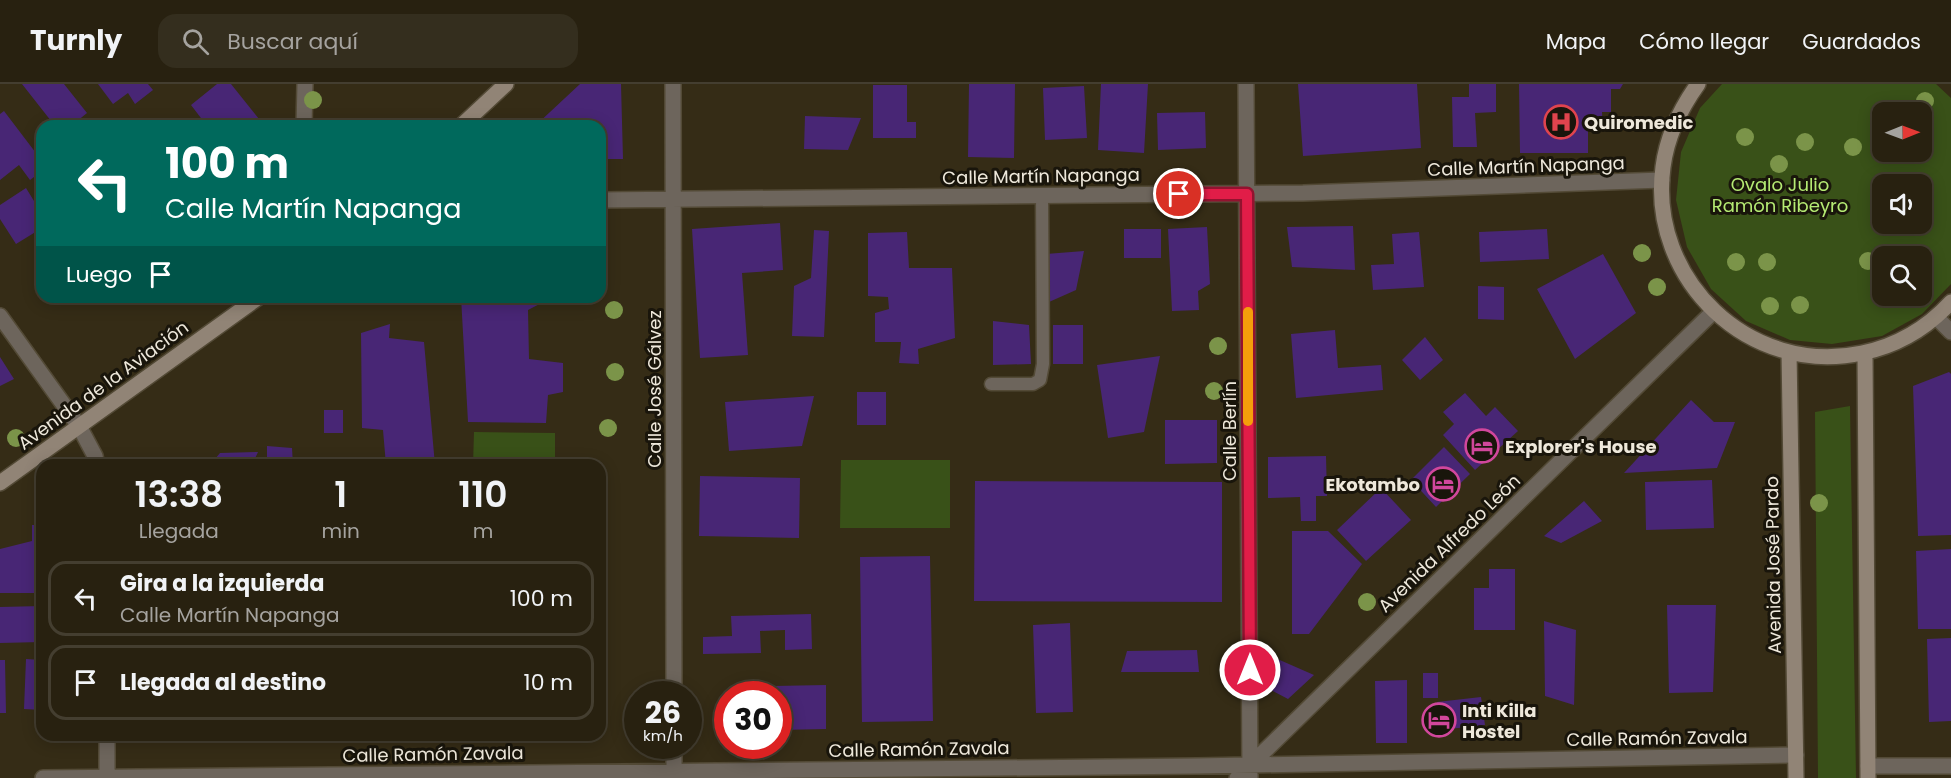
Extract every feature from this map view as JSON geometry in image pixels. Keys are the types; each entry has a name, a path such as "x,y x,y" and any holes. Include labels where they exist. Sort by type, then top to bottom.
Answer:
{"main road":[{"path":"467,120 506,84"},
{"path":"1698,84 1682,108 1670,136 1662,180 1664,217 1672,247 1694,288 1714,311 1762,343 1789,352 1832,357 1865,353 1902,339 1936,317 1951,302"},
{"name":"Avenida de la Aviación","path":"0,483 251,303"},
{"name":"Avenida José Pardo","path":"1789,352 1796,778"},
{"path":"1865,353 1868,772"}],"street":[{"path":"304,120 305,84"},
{"name":"Calle José Gálvez","path":"673,84 674,681"},
{"name":"Calle Berlín","path":"1246,84 1250,771"},
{"name":"Calle Martín Napanga","path":"606,200 1247,194 1662,180"},
{"name":"Avenida Alfredo León","path":"1237,778 1250,771 1714,311"},
{"path":"0,315 80,426 96,459"},
{"path":"1936,317 1951,332"},
{"path":"106,741 107,777"},
{"name":"Calle Ramón Zavala","path":"43,778 1250,771 1796,755"},
{"path":"1868,772 1951,766"}],"lane":[{"path":"992,384 1033,384 1040,380 1043,364 1042,195"}],"green space":[{"name":"Ovalo Julio Ramón Ribeyro","path":"1722,84 1936,84 1951,98 1951,284 1932,304 1932,246 1872,246 1872,306 1930,306 1922,314 1882,336 1832,344 1790,340 1746,321 1711,289 1687,247 1676,200 1681,152 1700,108"},
{"path":"1850,406 1856,778 1818,778 1815,412"},
{"path":"474,432 555,433 555,459 473,459"},
{"path":"841,460 950,460 950,528 840,528"}],"building":[{"path":"22,84 64,84 87,113 78,120 50,120"},
{"path":"98,84 148,84 153,90 135,104 128,93 113,104"},
{"path":"217,84 231,84 259,119 202,120 191,105"},
{"path":"580,84 621,84 623,159 606,159 606,120 541,120"},
{"path":"969,84 1015,84 1014,158 968,157"},
{"path":"1101,84 1148,84 1144,153 1098,150"},
{"path":"1298,84 1417,84 1421,148 1303,156"},
{"path":"1469,84 1496,84 1496,112 1475,113 1477,147 1453,147 1452,97 1469,97"},
{"name":"Quiromedic","path":"1519,84 1623,84 1620,89 1611,89 1611,112 1602,112 1603,131 1588,131 1588,153 1520,153"},
{"path":"873,85 907,85 907,122 916,122 916,138 873,138"},
{"path":"1084,86 1087,138 1045,140 1043,88"},
{"path":"4,111 36,153 36,176 30,180 19,165 0,180 0,114"},
{"path":"1205,112 1206,148 1158,150 1157,113"},
{"path":"805,116 861,118 848,150 804,149"},
{"path":"26,188 36,204 36,232 16,244 0,219 0,205"},
{"path":"780,223 783,270 742,273 748,355 700,358 692,229"},
{"path":"1353,226 1355,270 1292,267 1287,227"},
{"path":"1207,227 1210,284 1198,291 1199,310 1172,311 1168,229"},
{"path":"1124,229 1161,229 1161,258 1124,258"},
{"path":"1547,229 1549,259 1480,262 1479,232"},
{"path":"814,230 829,231 824,337 792,336 794,286 811,278"},
{"path":"907,232 909,268 952,268 955,338 918,349 919,364 899,363 901,342 875,342 875,313 889,309 888,297 868,296 868,233"},
{"path":"1419,232 1424,287 1373,290 1371,265 1394,264 1392,234"},
{"path":"1084,251 1076,290 1049,302 1046,254"},
{"path":"1603,254 1636,313 1575,359 1537,289"},
{"path":"1478,286 1504,287 1504,320 1478,319"},
{"path":"461,303 541,303 528,310 529,359 563,363 563,392 548,395 546,423 468,422"},
{"path":"993,321 1029,325 1031,364 993,365"},
{"path":"390,324 389,338 424,342 434,459 385,459 383,430 362,428 361,333"},
{"path":"1053,325 1083,325 1083,364 1053,364"},
{"path":"1335,330 1338,368 1381,365 1383,390 1296,398 1291,334"},
{"path":"1425,337 1443,360 1420,380 1402,360"},
{"path":"1160,356 1144,432 1108,438 1097,365"},
{"path":"0,357 14,379 0,386"},
{"path":"1949,372 1951,374 1951,535 1918,536 1913,386"},
{"path":"857,392 886,392 886,425 857,425"},
{"path":"1465,393 1486,416 1495,407 1518,431 1475,470 1443,435 1454,424 1443,412"},
{"path":"814,396 802,446 729,451 725,402"},
{"path":"1691,400 1714,422 1735,422 1717,468 1624,473"},
{"path":"324,410 343,410 343,433 324,433"},
{"path":"1165,420 1217,420 1217,463 1165,464"},
{"path":"267,446 292,448 293,459 267,459"},
{"path":"1444,447 1470,474 1436,507 1411,480"},
{"path":"258,452 255,459 215,459 220,453"},
{"path":"1326,456 1327,496 1316,496 1316,521 1301,521 1300,497 1268,498 1268,457"},
{"path":"700,476 800,478 799,538 699,536"},
{"path":"1712,480 1714,528 1646,530 1645,482"},
{"path":"975,481 1222,482 1222,602 974,601"},
{"path":"1381,488 1411,520 1366,561 1337,530"},
{"path":"1584,501 1602,521 1561,543 1544,536"},
{"path":"32,525 36,525 36,593 0,593 0,549 32,541"},
{"path":"1292,531 1328,531 1362,564 1309,634 1292,634"},
{"path":"1951,549 1951,629 1918,629 1916,551"},
{"path":"930,556 933,721 862,722 860,557"},
{"path":"1489,569 1515,569 1515,630 1474,630 1474,588 1489,588"},
{"path":"1667,605 1716,605 1713,692 1669,693"},
{"path":"36,606 36,642 0,643 0,607"},
{"path":"811,614 812,649 785,650 785,630 760,631 761,653 703,654 703,637 732,636 731,616"},
{"path":"1544,621 1576,630 1574,705 1545,696"},
{"path":"1070,623 1073,712 1036,713 1033,625"},
{"path":"1951,638 1951,721 1929,722 1927,639"},
{"path":"1197,650 1199,672 1121,672 1127,651"},
{"path":"1266,654 1314,675 1288,699 1265,687"},
{"path":"26,659 36,660 36,710 24,709"},
{"path":"0,660 5,660 6,713 0,713"},
{"path":"1423,673 1438,673 1438,698 1423,698"},
{"path":"1407,680 1407,743 1376,743 1375,681"},
{"path":"826,685 826,729 792,730 792,686"},
{"path":"1481,697 1485,725 1440,730 1437,702"},
{"path":"132,741 201,741 201,742"}],"slow traffic":[{"path":"1248,312 1248,421"}],"place":[{"name":"Quiromedic","path":"1561,122"},
{"name":"Explorer's House","path":"1482,446"},
{"name":"Ekotambo","path":"1443,484"},
{"name":"Inti Killa Hostel","path":"1439,720"}],"route":[{"path":"1179,194 1247,194 1250,670"}]}
